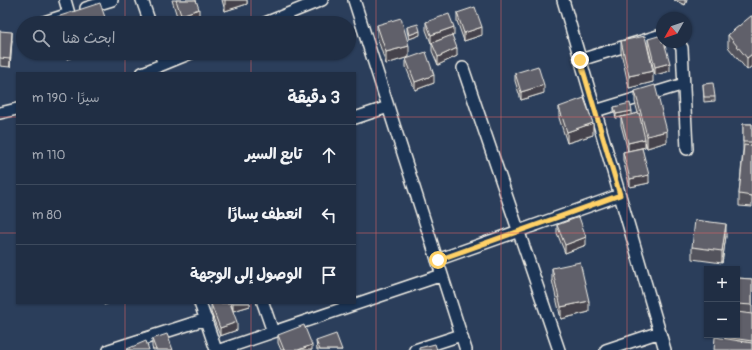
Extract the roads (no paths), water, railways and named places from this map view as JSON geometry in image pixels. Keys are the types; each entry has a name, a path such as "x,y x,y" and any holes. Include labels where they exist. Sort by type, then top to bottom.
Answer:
{"street":[{"path":"65,0 68,14"},
{"path":"62,16 112,0"},
{"path":"142,0 148,16"},
{"path":"282,16 322,0"},
{"path":"354,0 466,350"},
{"path":"563,0 665,350"},
{"path":"580,60 656,37"},
{"path":"682,48 687,149"},
{"path":"163,60 164,64"},
{"path":"144,72 174,60"},
{"path":"464,68 559,350"},
{"path":"595,111 684,84"},
{"path":"356,118 388,107"},
{"path":"0,113 16,109"},
{"path":"438,260 620,195"},
{"path":"220,350 442,275"},
{"path":"200,304 216,350"},
{"path":"263,304 273,332"},
{"path":"109,350 206,319"},
{"path":"606,350 660,332"},
{"path":"415,350 462,335"}]}
